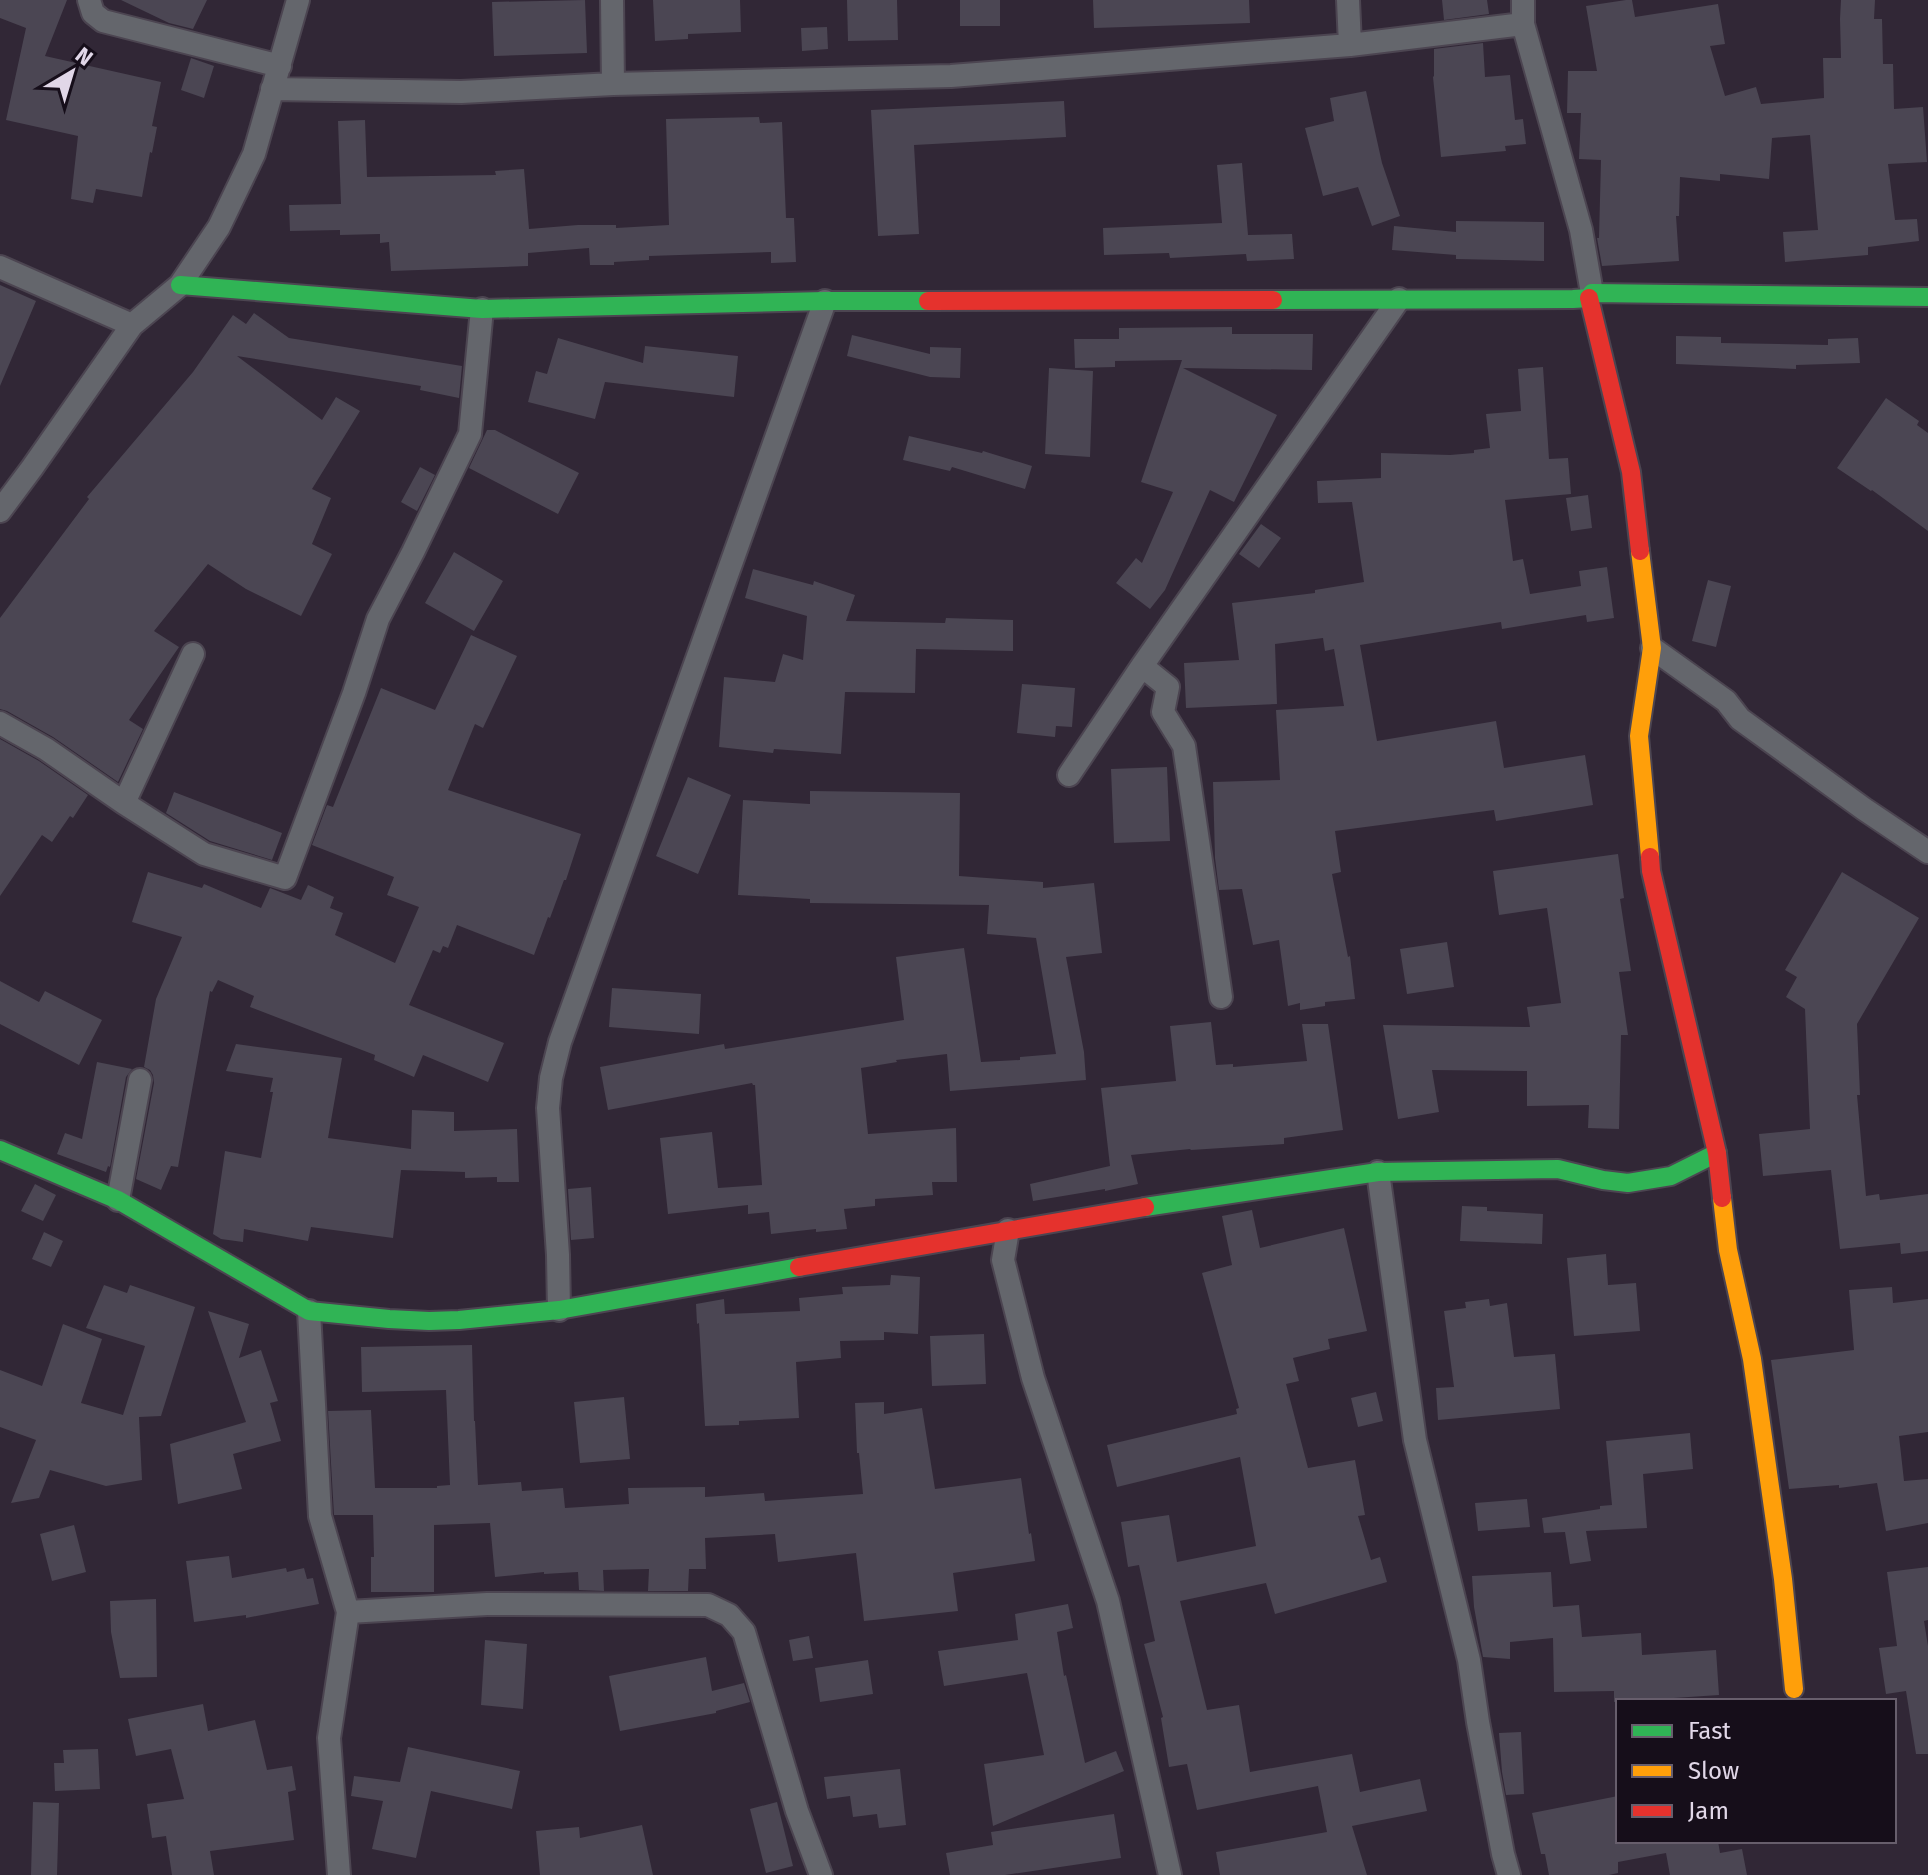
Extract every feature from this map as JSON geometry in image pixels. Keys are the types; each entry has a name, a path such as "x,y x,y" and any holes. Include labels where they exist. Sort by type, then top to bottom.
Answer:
{"street":[{"path":"89,0 93,13 103,21 280,66"},
{"path":"0,511 132,325 180,285 219,227 254,154 298,0"},
{"path":"612,0 613,84"},
{"path":"1348,0 1350,45"},
{"path":"1523,0 1523,24 1581,230 1590,295 1631,472 1652,648 1639,736 1651,871 1717,1153 1728,1250 1752,1359 1783,1579 1794,1689"},
{"path":"272,89 461,92 613,84 951,76 1350,45 1523,24"},
{"path":"0,267 132,325"},
{"path":"180,285 482,309 825,301 1399,299 1590,295 1928,297"},
{"path":"1069,775 1399,299"},
{"path":"559,1310 548,1108 551,1078 560,1042 825,301"},
{"path":"0,723 46,749 204,854 285,878 354,693 378,619 470,434 482,309"},
{"path":"1652,648 1726,701 1740,719 1928,852"},
{"path":"124,803 193,654"},
{"path":"1142,666 1168,687 1163,712 1184,746 1221,997"},
{"path":"118,1200 140,1080"},
{"path":"0,1150 118,1200 309,1311 429,1321 559,1310 1008,1230 1378,1172 1558,1169 1628,1183 1671,1176 1717,1153"},
{"path":"1378,1172 1415,1440 1469,1660 1478,1722 1509,1875"},
{"path":"1008,1230 1003,1260 1033,1378 1108,1601 1170,1875"},
{"path":"309,1311 320,1516 348,1612 329,1738 339,1875"},
{"path":"348,1612 487,1604 708,1605 729,1615 744,1632 797,1811 821,1875"}],"building":[{"path":"0,0 67,0 45,56 161,82 152,126 157,127 142,197 96,189 93,203 71,199 78,136 6,120 26,28 0,18"},
{"path":"121,0 207,0 193,29 169,23"},
{"path":"585,0 587,53 494,56 492,2"},
{"path":"653,0 740,0 741,32 688,34 688,39 655,41"},
{"path":"847,0 897,0 898,40 848,41"},
{"path":"960,0 1000,0 1000,26 960,26"},
{"path":"1093,0 1249,0 1250,23 1094,28"},
{"path":"1442,0 1487,0 1489,14 1444,20"},
{"path":"1632,0 1635,17 1718,4 1725,44 1710,46 1725,96 1756,87 1761,104 1824,98 1823,58 1841,58 1841,0 1875,0 1874,19 1882,19 1883,64 1893,64 1894,109 1923,107 1927,162 1888,164 1895,220 1917,219 1919,241 1868,247 1868,255 1785,262 1783,232 1818,230 1810,135 1772,138 1769,179 1720,174 1720,181 1680,177 1679,216 1676,216 1679,261 1602,266 1597,238 1601,160 1579,159 1581,113 1567,113 1568,71 1597,71 1586,6"},
{"path":"827,27 828,49 802,51 801,28"},
{"path":"1483,43 1485,77 1510,75 1515,120 1523,119 1526,144 1505,146 1506,151 1441,157 1433,77 1434,49"},
{"path":"191,58 214,66 204,98 181,90"},
{"path":"1366,91 1382,163 1400,216 1372,226 1358,187 1323,196 1305,128 1334,121 1330,98"},
{"path":"1064,101 1066,137 914,145 919,234 878,236 871,110"},
{"path":"759,117 760,123 782,122 786,218 794,218 796,262 771,263 771,252 649,256 649,260 590,265 589,248 528,253 528,266 391,271 389,242 380,243 380,234 340,235 340,230 290,231 289,205 341,204 338,121 365,120 367,177 496,175 495,171 524,169 529,229 578,225 616,225 616,228 669,225 666,119"},
{"path":"1242,163 1248,235 1292,234 1294,259 1247,261 1246,254 1170,258 1169,253 1104,255 1103,228 1222,223 1217,165"},
{"path":"1456,221 1544,222 1544,261 1456,259 1456,255 1392,250 1394,226 1456,232"},
{"path":"0,285 36,301 0,386"},
{"path":"254,313 289,338 462,366 459,398 420,390 421,386 237,356 322,420 336,397 360,411 312,489 331,498 312,544 332,554 301,616 246,589 208,564 154,631 179,647 129,720 143,729 118,782 53,737 0,709 0,618 89,499 87,497 193,372 233,315 246,324"},
{"path":"1232,327 1232,334 1313,334 1312,370 1183,368 1277,415 1234,502 1210,490 1165,590 1150,609 1116,583 1136,558 1142,563 1173,492 1141,482 1182,360 1115,361 1115,367 1075,368 1074,339 1119,339 1119,328"},
{"path":"852,335 930,354 930,347 961,348 960,378 930,377 847,356"},
{"path":"1676,336 1721,337 1721,343 1828,345 1828,339 1858,338 1860,363 1796,365 1796,369 1676,364"},
{"path":"558,338 643,363 645,346 738,356 734,397 605,382 595,419 528,402 536,371 547,374"},
{"path":"1543,367 1549,459 1568,458 1571,494 1505,500 1513,561 1523,559 1530,594 1581,586 1579,571 1607,567 1614,618 1587,622 1586,615 1502,629 1501,622 1360,645 1377,741 1496,721 1504,768 1585,755 1593,805 1496,821 1494,810 1335,831 1341,872 1332,874 1350,956 1355,999 1325,1002 1325,1006 1300,1010 1300,1003 1288,1006 1279,940 1253,945 1242,889 1219,890 1213,782 1280,780 1276,710 1344,706 1334,649 1325,651 1323,638 1275,644 1277,704 1186,708 1184,663 1239,660 1232,603 1315,593 1315,590 1364,582 1352,502 1318,503 1317,481 1381,478 1381,453 1450,455 1490,448 1486,414 1521,411 1518,369"},
{"path":"1049,368 1093,371 1090,457 1045,454"},
{"path":"1886,398 1919,421 1917,425 1928,433 1928,531 1837,468"},
{"path":"487,430 495,430 579,473 558,514 469,468"},
{"path":"909,436 983,451 1032,466 1025,489 952,467 950,471 903,460"},
{"path":"420,467 435,475 417,511 401,502"},
{"path":"1588,495 1592,528 1571,531 1566,498"},
{"path":"1261,524 1281,538 1259,568 1239,554"},
{"path":"454,552 503,581 474,631 425,603"},
{"path":"753,569 813,585 814,581 855,595 846,621 945,623 946,618 1013,620 1013,651 916,649 915,693 845,692 841,754 774,749 773,753 719,747 724,677 775,682 783,654 803,660 807,616 745,598"},
{"path":"1708,580 1731,586 1716,647 1692,641"},
{"path":"471,635 517,656 483,728 475,724 448,790 581,834 566,880 534,955 457,925 448,948 443,946 440,953 433,950 409,1005 504,1043 488,1082 423,1055 414,1077 374,1060 375,1055 250,1007 254,996 218,980 210,991 178,1167 171,1166 161,1190 136,1179 154,1083 150,1070 144,1067 156,999 182,937 132,922 148,872 202,888 204,884 261,908 270,888 301,900 308,885 334,897 330,908 343,913 335,935 395,963 419,907 387,895 394,877 312,845 327,805 333,807 381,688 435,710"},
{"path":"1022,684 1075,688 1072,727 1056,726 1055,737 1017,733"},
{"path":"0,739 88,795 52,842 42,835 0,896"},
{"path":"1167,767 1170,841 1114,843 1111,769"},
{"path":"688,777 731,795 698,874 656,856"},
{"path":"810,791 960,793 959,876 1043,882 1043,888 1094,883 1102,953 1066,957 1084,1052 1086,1080 950,1091 947,1054 861,1068 868,1134 956,1128 957,1182 932,1182 933,1195 875,1199 875,1206 844,1209 847,1229 771,1234 769,1212 748,1214 748,1205 668,1214 660,1138 712,1132 718,1188 762,1185 755,1085 752,1083 608,1110 600,1067 724,1044 725,1049 904,1020 896,957 964,948 981,1062 1056,1054 1036,938 987,934 989,905 810,903 810,899 738,895 743,800 810,804"},
{"path":"174,792 282,833 272,860 210,841 166,813"},
{"path":"1618,854 1624,898 1620,899 1631,971 1619,972 1628,1035 1621,1035 1619,1129 1588,1128 1589,1105 1527,1106 1527,1071 1432,1070 1439,1112 1398,1119 1383,1025 1530,1027 1527,1007 1561,1003 1547,908 1499,915 1493,871"},
{"path":"1842,872 1919,918 1857,1024 1860,1095 1857,1095 1866,1196 1879,1194 1880,1200 1928,1194 1928,1251 1901,1254 1900,1243 1840,1249 1831,1170 1763,1176 1759,1134 1810,1129 1805,1009 1786,997 1797,977 1785,970"},
{"path":"1447,942 1454,987 1407,994 1400,949"},
{"path":"0,981 39,1002 45,991 102,1020 79,1065 0,1024"},
{"path":"612,988 701,994 699,1034 609,1027"},
{"path":"1211,1022 1216,1065 1233,1064 1233,1067 1307,1061 1302,1024 1328,1024 1343,1130 1284,1138 1284,1144 1131,1155 1138,1184 1033,1201 1030,1184 1110,1166 1101,1088 1176,1081 1170,1026"},
{"path":"236,1044 342,1058 328,1138 411,1149 412,1110 454,1112 454,1131 517,1129 519,1182 497,1182 497,1177 465,1178 465,1172 401,1170 393,1238 311,1227 308,1241 244,1229 243,1242 221,1239 213,1234 225,1151 261,1158 273,1092 270,1092 273,1078 226,1071"},
{"path":"97,1062 132,1069 126,1077 110,1167 106,1172 57,1154 65,1133 82,1139"},
{"path":"35,1184 56,1195 43,1221 21,1211"},
{"path":"591,1187 594,1238 571,1240 568,1189"},
{"path":"1462,1206 1487,1207 1487,1211 1543,1214 1542,1244 1460,1241"},
{"path":"1252,1210 1260,1248 1344,1228 1367,1331 1328,1339 1330,1349 1293,1358 1299,1381 1286,1384 1308,1468 1355,1460 1365,1515 1358,1516 1371,1560 1380,1557 1387,1582 1275,1614 1266,1583 1180,1601 1207,1710 1239,1705 1250,1772 1352,1754 1360,1792 1420,1779 1427,1811 1352,1826 1367,1875 1220,1875 1216,1852 1327,1832 1318,1786 1197,1810 1187,1764 1169,1767 1163,1717 1144,1644 1155,1641 1139,1565 1128,1567 1121,1522 1169,1515 1177,1562 1256,1546 1240,1457 1117,1487 1107,1445 1237,1414 1236,1409 1239,1408 1202,1273 1232,1265 1222,1216"},
{"path":"44,1232 63,1241 51,1267 32,1259"},
{"path":"1606,1254 1608,1285 1636,1283 1640,1331 1574,1336 1567,1258"},
{"path":"891,1275 920,1277 918,1334 884,1332 884,1340 840,1341 841,1358 796,1362 799,1418 705,1426 696,1304 724,1299 725,1314 800,1311 799,1298 843,1294 842,1287 890,1285"},
{"path":"104,1285 127,1293 130,1285 195,1307 161,1416 139,1417 142,1480 106,1486 50,1470 39,1498 11,1503 36,1440 0,1427 0,1370 42,1386 63,1324 102,1339 81,1403 123,1415 145,1346 86,1328"},
{"path":"1892,1287 1893,1303 1928,1299 1928,1432 1899,1436 1904,1481 1928,1479 1928,1523 1886,1531 1877,1483 1839,1488 1839,1485 1789,1489 1771,1360 1854,1350 1849,1290"},
{"path":"1489,1299 1490,1306 1507,1303 1514,1357 1555,1354 1560,1409 1438,1420 1436,1388 1454,1387 1444,1311 1466,1308 1465,1302"},
{"path":"208,1311 249,1324 239,1358 261,1350 278,1401 270,1403 281,1441 233,1454 242,1489 178,1504 170,1444 246,1422"},
{"path":"984,1334 986,1384 932,1386 930,1336"},
{"path":"472,1345 478,1485 521,1482 522,1491 563,1488 565,1508 629,1504 628,1488 705,1487 705,1497 764,1493 765,1501 863,1494 855,1403 884,1402 884,1414 922,1408 935,1489 1021,1478 1035,1561 953,1573 958,1611 864,1621 856,1553 778,1562 775,1534 705,1538 706,1569 689,1569 688,1591 648,1591 649,1569 603,1570 604,1591 579,1590 578,1572 495,1577 490,1523 434,1525 434,1592 371,1592 373,1515 334,1515 328,1411 371,1410 375,1488 437,1488 450,1485 446,1390 362,1392 361,1347"},
{"path":"1376,1392 1383,1421 1358,1427 1351,1398"},
{"path":"624,1397 630,1459 580,1463 574,1402"},
{"path":"1690,1433 1693,1469 1643,1474 1647,1528 1586,1531 1591,1561 1570,1564 1565,1532 1544,1533 1542,1518 1612,1505 1606,1441"},
{"path":"1527,1499 1530,1527 1478,1531 1475,1503"},
{"path":"74,1525 86,1572 52,1581 40,1534"},
{"path":"229,1556 232,1578 286,1568 287,1572 304,1568 307,1579 313,1578 319,1604 246,1618 246,1615 194,1622 186,1561"},
{"path":"1928,1567 1928,1620 1924,1621 1928,1646 1928,1754 1916,1754 1906,1691 1886,1694 1879,1648 1897,1646 1887,1572"},
{"path":"1551,1572 1553,1607 1579,1605 1582,1637 1641,1633 1642,1655 1716,1650 1719,1695 1616,1699 1614,1702 1614,1691 1554,1692 1553,1638 1510,1642 1510,1659 1483,1657 1472,1576"},
{"path":"156,1599 157,1677 120,1678 111,1632 110,1601"},
{"path":"1068,1604 1073,1628 1057,1632 1085,1763 1116,1751 1124,1771 993,1826 984,1764 1044,1755 1027,1673 944,1686 938,1651 1018,1640 1015,1614"},
{"path":"809,1636 813,1658 793,1661 789,1640"},
{"path":"485,1640 527,1644 523,1709 481,1705"},
{"path":"706,1657 712,1691 744,1683 750,1702 716,1713 620,1731 609,1676"},
{"path":"868,1660 873,1694 820,1702 815,1668"},
{"path":"203,1704 208,1731 255,1720 267,1770 292,1766 296,1790 288,1792 294,1840 210,1851 214,1875 172,1875 166,1836 152,1838 147,1804 184,1799 171,1749 136,1756 128,1719"},
{"path":"1521,1732 1524,1794 1506,1795 1499,1733"},
{"path":"408,1747 520,1771 512,1809 431,1791 416,1858 372,1849 383,1801 351,1796 354,1776 400,1782"},
{"path":"98,1749 100,1789 55,1791 54,1763 64,1763 63,1750"},
{"path":"900,1769 906,1825 879,1828 877,1814 853,1817 850,1796 827,1799 824,1777"},
{"path":"1616,1796 1616,1843 1718,1843 1720,1853 1742,1849 1747,1875 1670,1875 1666,1853 1618,1862 1618,1873 1609,1875 1549,1875 1532,1813"},
{"path":"33,1802 59,1803 57,1875 31,1875"},
{"path":"777,1802 793,1866 766,1873 750,1809"},
{"path":"1114,1814 1121,1858 1005,1875 950,1875 946,1853 993,1845 991,1832"},
{"path":"642,1825 653,1875 540,1875 536,1831 579,1827 580,1838"}],"traffic: fast":[{"path":"180,285 482,309 928,301"},
{"path":"1273,300 1573,299 1589,298 1592,293 1928,297"},
{"path":"0,1150 118,1200 309,1311 389,1319 459,1320 559,1310 799,1267"},
{"path":"1145,1207 1378,1172 1558,1169 1628,1183 1671,1176 1717,1153"}],"traffic: slow":[{"path":"1640,551 1652,648 1639,736 1650,857"},
{"path":"1722,1198 1728,1250 1752,1359 1783,1579 1794,1689"}],"traffic: jam":[{"path":"1589,298 1631,472 1640,551"},
{"path":"928,301 1273,300"},
{"path":"1650,857 1717,1153 1722,1198"},
{"path":"799,1267 1145,1207"}]}
